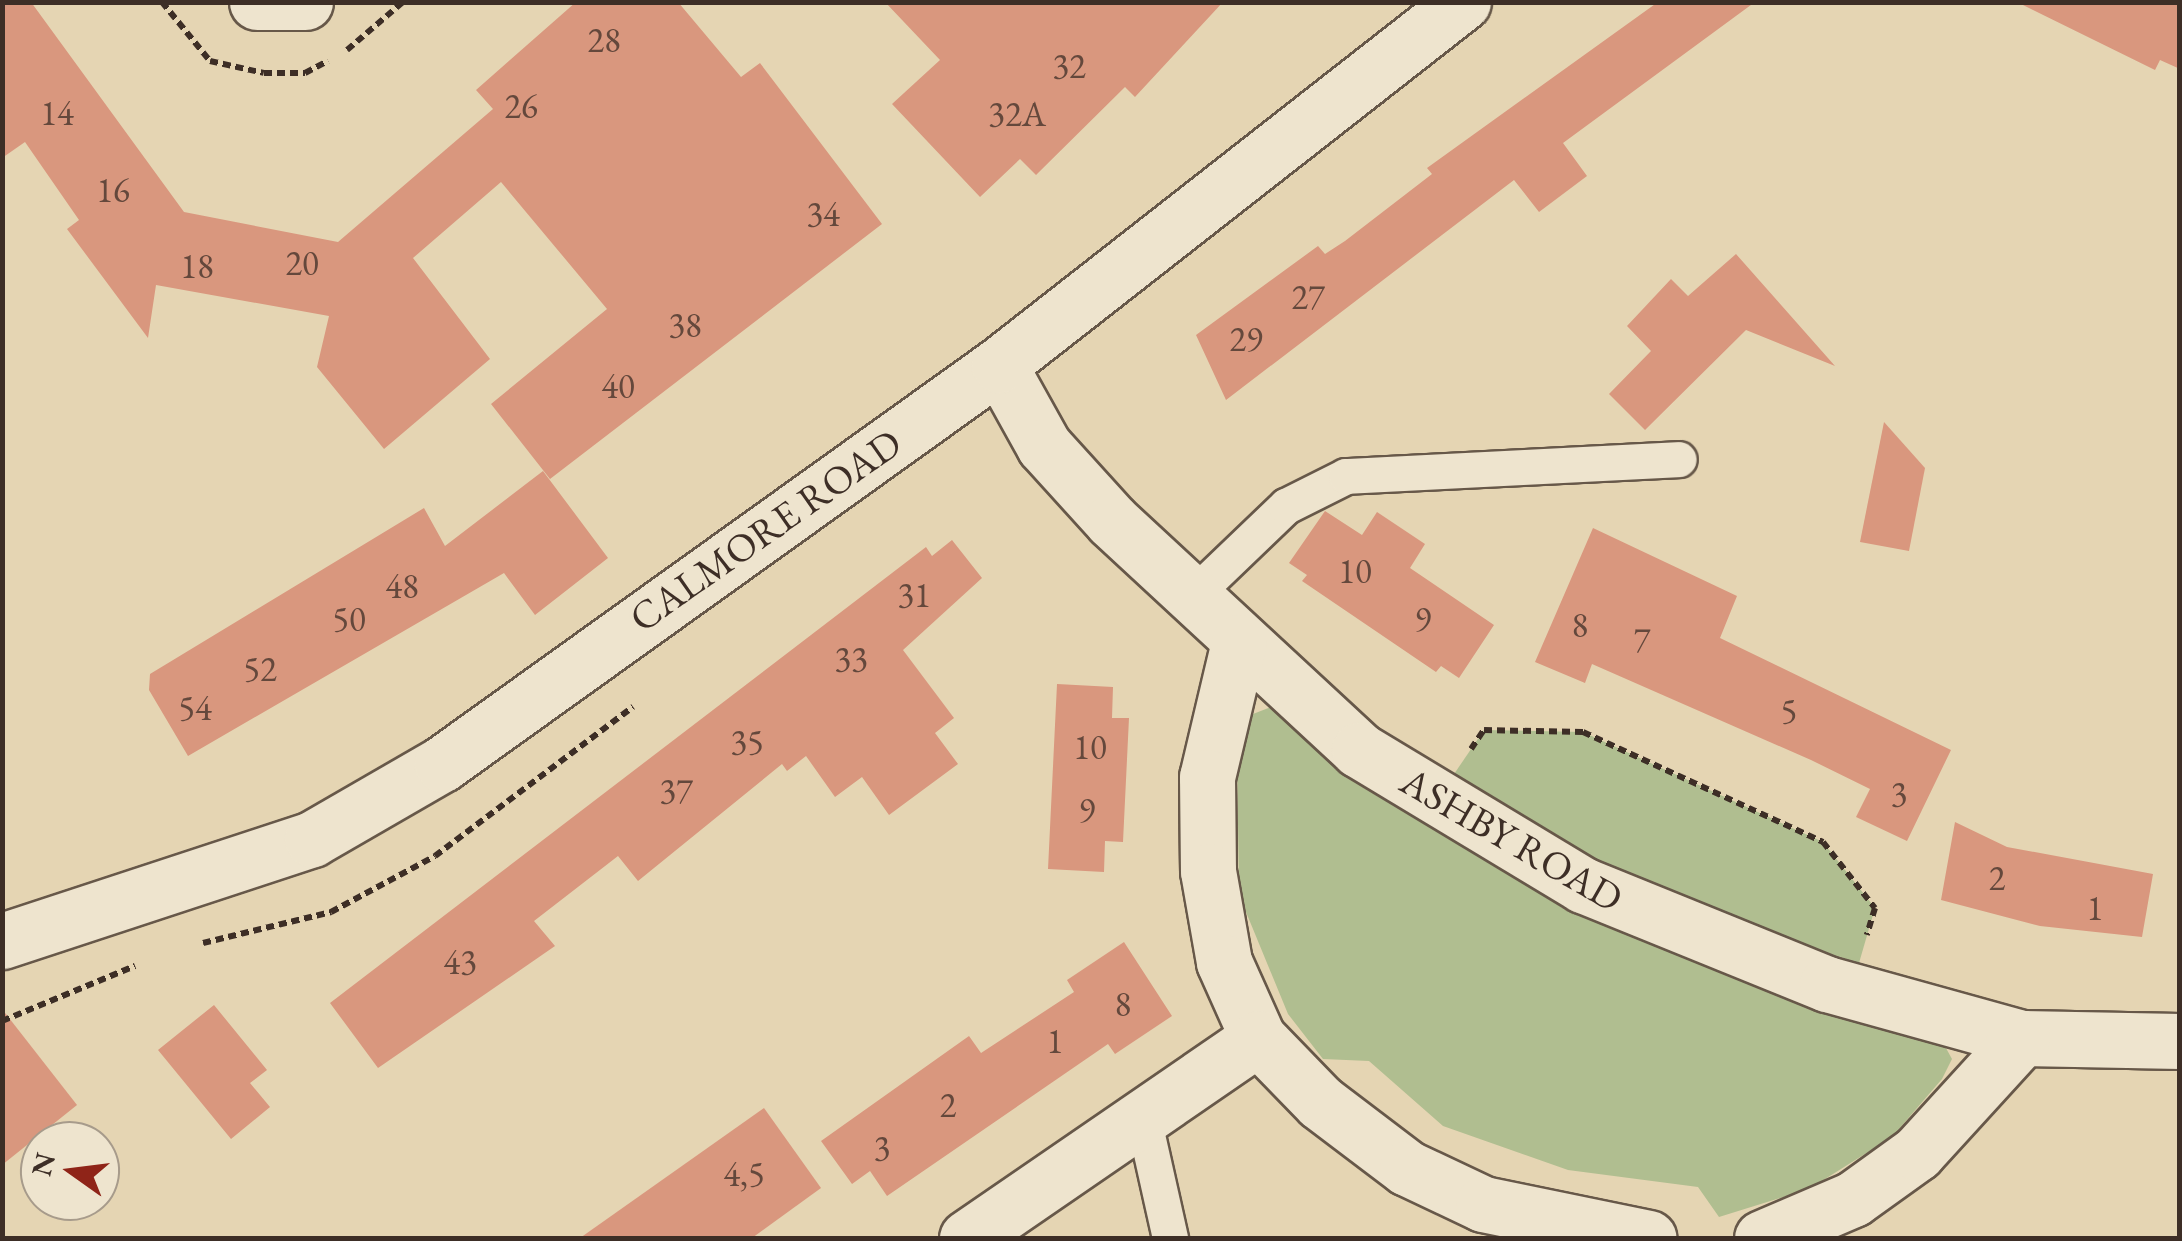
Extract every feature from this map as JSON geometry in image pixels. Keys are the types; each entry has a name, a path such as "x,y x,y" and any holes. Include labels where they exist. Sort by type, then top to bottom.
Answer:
{"street":[{"path":"257,2 306,2"},
{"name":"CALMORE ROAD","path":"2,941 328,830 442,764 999,365 1463,2"},
{"name":"ASHBY ROAD","path":"999,365 1044,446 1191,597 1359,750 1583,885 1828,984 2022,1038 2180,1041"},
{"path":"1239,642 1206,777 1208,871 1224,962 1258,1038 1320,1102 1407,1168 1483,1204 1649,1238"},
{"path":"967,1238 1258,1038"},
{"path":"1762,1238 1853,1199 1917,1153 2022,1038"}],"lane":[{"path":"1191,597 1286,506 1346,476 1679,459"},
{"path":"1142,1117 1170,1238"}],"path":[{"path":"185,948 331,912 435,856 639,702"},
{"path":"1460,766 1484,730 1584,732 1824,842 1874,908 1869,944 1848,938"},
{"path":"2,1021 152,960"}],"green space":[{"path":"1271,707 1369,779 1941,1039 1952,1059 1942,1079 1892,1137 1809,1189 1719,1217 1698,1187 1568,1170 1443,1126 1369,1061 1323,1059 1288,1014 1239,895 1237,750 1253,714"},
{"path":"1484,730 1583,732 1823,842 1875,908 1859,963 1735,924 1566,848 1450,780"}],"building":[{"path":"2,2 31,2 184,212 338,242 493,109 476,90 576,2 678,2 741,77 760,63 882,224 550,479 491,404 607,309 501,182 413,258 490,359 384,449 317,367 329,316 156,285 148,338 67,229 79,220 25,142 2,158"},
{"path":"885,2 1223,2 1135,97 1125,87 1036,175 1020,159 980,197 892,104 940,60"},
{"path":"1658,2 1755,2 1563,143 1587,176 1539,212 1514,180 1226,400 1196,335 1318,246 1325,254 1345,241 1432,174 1427,168"},
{"path":"2017,2 2180,2 2180,69 2160,60 2155,70"},
{"path":"1736,254 1835,366 1746,330 1645,430 1609,394 1651,351 1627,326 1671,279 1688,296"},
{"path":"1884,422 1925,468 1909,551 1860,542"},
{"path":"543,471 608,558 535,615 504,573 188,756 149,690 150,674 424,508 445,546"},
{"path":"1325,511 1362,535 1377,512 1425,544 1410,568 1494,625 1459,678 1441,666 1436,672 1302,581 1307,575 1289,563"},
{"path":"1593,528 1737,596 1720,638 1951,750 1907,841 1856,817 1870,789 1811,760 1592,664 1585,683 1535,662"},
{"path":"952,540 982,578 903,650 954,718 935,733 958,764 889,815 862,777 835,797 806,756 787,771 782,764 638,881 618,856 534,921 555,946 378,1068 330,1003 926,547 932,556"},
{"path":"1057,684 1113,687 1112,718 1129,718 1123,842 1105,841 1104,872 1048,869"},
{"path":"1955,822 2007,847 2153,874 2142,937 2040,926 1941,900"},
{"path":"1124,942 1172,1016 1115,1054 1108,1044 887,1196 870,1171 852,1184 821,1141 969,1036 981,1053 1074,992 1067,980"},
{"path":"214,1005 267,1070 250,1083 270,1107 231,1139 158,1050"},
{"path":"2,1009 77,1105 57,1121 20,1121 20,1151 2,1165"},
{"path":"764,1108 821,1188 752,1238 580,1238"}]}
